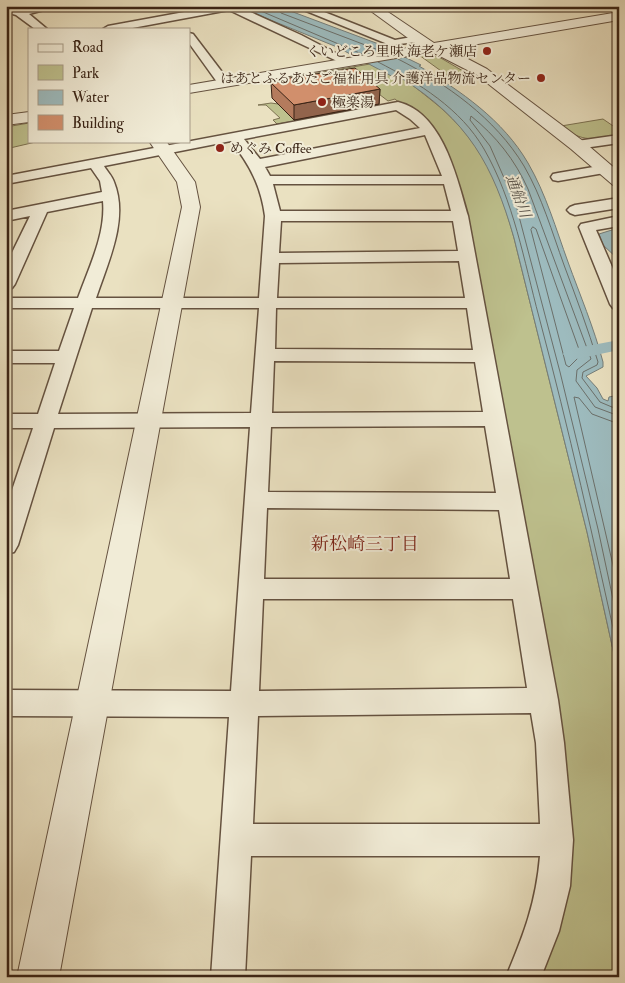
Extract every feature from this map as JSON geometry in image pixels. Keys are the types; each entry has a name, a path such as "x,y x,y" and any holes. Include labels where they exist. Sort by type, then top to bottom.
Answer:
{"street":[{"path":"13,24 25,16 54,6"},
{"path":"300,6 394,43 420,45 441,50 482,72 577,145 619,181"},
{"path":"370,6 420,45 619,16"},
{"path":"114,28 228,7 297,36 345,59"},
{"path":"6,8 25,16 41,28"},
{"path":"190,89 420,45 619,12"},
{"path":"176,18 182,28"},
{"path":"190,37 221,79"},
{"path":"190,84 345,59"},
{"path":"196,68 211,66"},
{"path":"190,142 234,136 398,106 415,116 427,130 442,156 460,216 495,419 507,502 525,589 550,743 557,840 554,886 542,931 523,977"},
{"path":"6,115 28,112"},
{"path":"6,120 28,117"},
{"path":"257,164 427,130"},
{"path":"228,977 273,216 271,194 266,180 257,164 234,136"},
{"path":"577,145 619,139"},
{"path":"6,180 95,163 160,146 190,142"},
{"path":"38,977 191,207 186,182 160,146"},
{"path":"6,545 13,501 46,421 105,246 112,213 110,195 107,182 95,163"},
{"path":"558,177 605,169"},
{"path":"266,180 450,180"},
{"path":"6,216 110,195"},
{"path":"575,210 619,203"},
{"path":"6,284 40,210"},
{"path":"273,216 460,216"},
{"path":"619,221 587,227 613,275 619,304"},
{"path":"271,258 467,256"},
{"path":"6,303 475,303"},
{"path":"264,355 484,356"},
{"path":"6,357 66,357"},
{"path":"6,421 495,419"},
{"path":"256,500 507,502"},
{"path":"252,589 525,589"},
{"path":"6,703 243,704 544,700"},
{"path":"236,840 557,840"}],"green space":[{"path":"419,55 439,57 475,78 461,80 454,75 448,76"},
{"path":"370,64 402,78 430,99 462,129 474,144 493,179 501,197 514,238 587,532 619,677 619,977 523,977 556,842 450,180 415,116 395,99 388,101 366,84 300,76"},
{"path":"278,104 295,121 277,124 273,120 280,118 266,105 258,105"},
{"path":"603,119 619,130 619,136 595,139 582,137 561,126"},
{"path":"28,123 28,142 36,142 10,148 6,143 6,127"}],"water":[{"name":"通船川","path":"236,6 277,6 376,43 421,65 419,66 465,96 494,120 528,163 550,212 603,362 603,367 586,376 597,388 603,399 608,401 609,397 614,396 619,412 619,677 587,532 514,238 497,188 487,166 475,146 444,110 401,78 397,79 337,47"},
{"path":"615,229 619,233 619,260 603,245 599,234"}],"building":[{"path":"355,68 380,89 294,105 271,83 285,81 283,79"}],"waterway":[{"path":"572,354 619,345"}],"place":[{"name":"くいどころ里味 海老ケ瀬店","path":"487,51"},
{"name":"はあとふるあたご福祉用具 介護洋品物流センター","path":"541,78"},
{"name":"極楽湯","path":"322,102"},
{"name":"めぐみ Coffee","path":"220,148"}],"district":[{"name":"新松崎三丁目","path":"365,544"}]}
